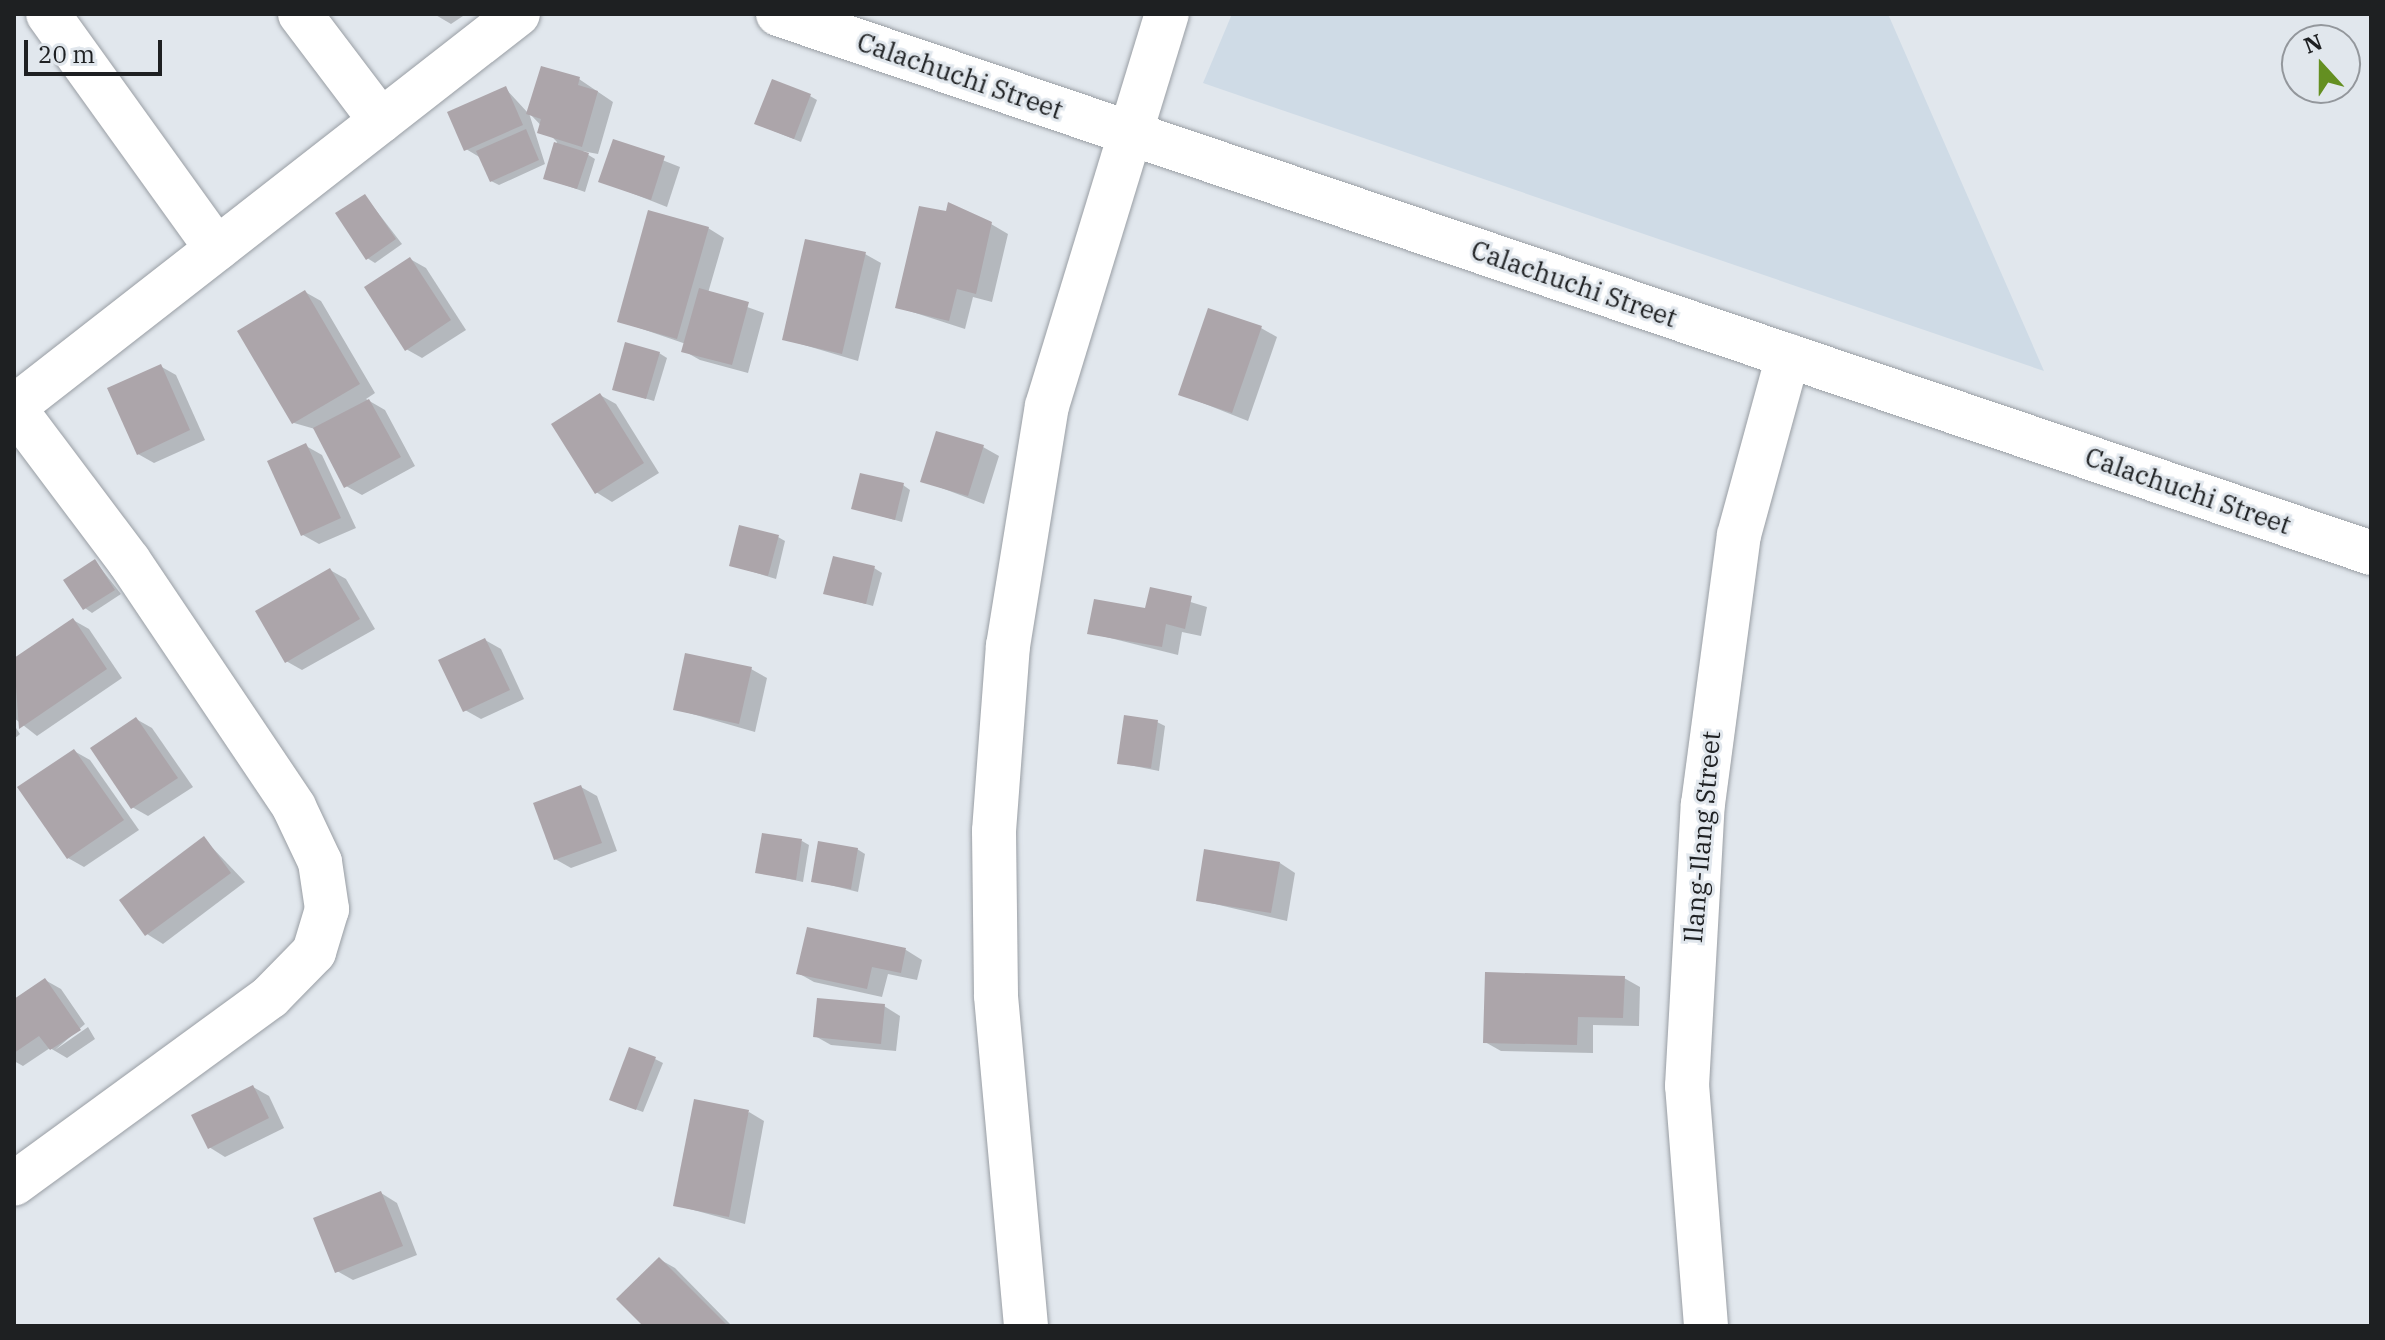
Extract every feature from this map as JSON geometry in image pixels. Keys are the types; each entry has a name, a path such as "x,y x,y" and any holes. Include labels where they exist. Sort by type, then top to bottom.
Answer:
{"street":[{"path":"48,14 217,249"},
{"path":"300,14 381,121"},
{"path":"14,1184 270,997 314,952 327,909 320,862 294,807 129,561 14,407 518,14"},
{"name":"Calachuchi Street","path":"778,14 2371,553"},
{"path":"1026,1326 996,995 994,831 1008,646 1047,406 1126,133 1167,14"},
{"name":"Ilang-Ilang Street","path":"1706,1326 1687,1086 1703,804 1739,535 1788,356"}],"shaded area":[{"path":"1232,14 1888,14 2044,371 1203,83"}],"building":[{"path":"541,66 580,77 578,85 598,91 582,147 537,133 541,119 526,114"},
{"path":"772,79 811,94 794,139 754,124"},
{"path":"506,86 523,125 464,151 447,112"},
{"path":"526,129 539,160 490,182 476,151"},
{"path":"613,139 665,156 651,200 598,182"},
{"path":"554,142 589,153 577,189 543,179"},
{"path":"365,194 396,239 366,260 335,213"},
{"path":"948,202 992,222 976,294 957,289 949,321 895,308 919,206 946,211"},
{"path":"648,210 709,227 677,339 617,322"},
{"path":"805,239 866,252 842,354 782,340"},
{"path":"410,257 451,320 405,351 364,287"},
{"path":"699,288 749,302 732,365 681,352"},
{"path":"305,290 360,384 292,424 237,331"},
{"path":"1208,308 1262,326 1232,413 1178,395"},
{"path":"625,342 660,352 646,399 612,390"},
{"path":"161,364 190,430 137,455 107,388"},
{"path":"600,393 644,463 595,494 551,424"},
{"path":"369,399 401,457 344,488 313,428"},
{"path":"936,431 984,445 968,496 920,482"},
{"path":"306,443 341,518 301,536 267,461"},
{"path":"860,473 904,483 895,520 851,509"},
{"path":"739,525 779,535 768,576 729,566"},
{"path":"833,556 875,566 866,604 823,594"},
{"path":"95,559 115,590 83,610 63,580"},
{"path":"330,568 360,619 285,663 255,611"},
{"path":"1150,587 1192,596 1185,629 1166,624 1162,647 1087,634 1094,599 1145,608"},
{"path":"73,618 107,669 19,729 14,658"},
{"path":"485,638 510,690 463,712 438,660"},
{"path":"685,653 752,667 739,724 673,710"},
{"path":"1124,715 1158,720 1151,768 1117,764"},
{"path":"136,717 178,778 131,809 90,748"},
{"path":"74,749 124,820 67,859 17,787"},
{"path":"581,785 602,843 554,860 533,803"},
{"path":"762,833 802,839 796,880 755,873"},
{"path":"204,836 231,873 145,936 119,900"},
{"path":"818,841 858,848 851,889 811,882"},
{"path":"1204,849 1280,862 1271,913 1196,901"},
{"path":"807,927 906,948 901,973 872,967 867,989 796,974"},
{"path":"1485,972 1625,976 1623,1018 1578,1017 1577,1045 1483,1043"},
{"path":"45,978 81,1030 50,1050 39,1036 14,1053 14,999"},
{"path":"817,998 885,1004 881,1044 813,1037"},
{"path":"629,1047 656,1057 636,1110 609,1100"},
{"path":"253,1085 269,1118 208,1149 191,1115"},
{"path":"694,1099 749,1110 729,1217 673,1206"},
{"path":"381,1191 403,1246 335,1273 313,1218"},
{"path":"659,1257 728,1326 643,1326 616,1299"}]}
